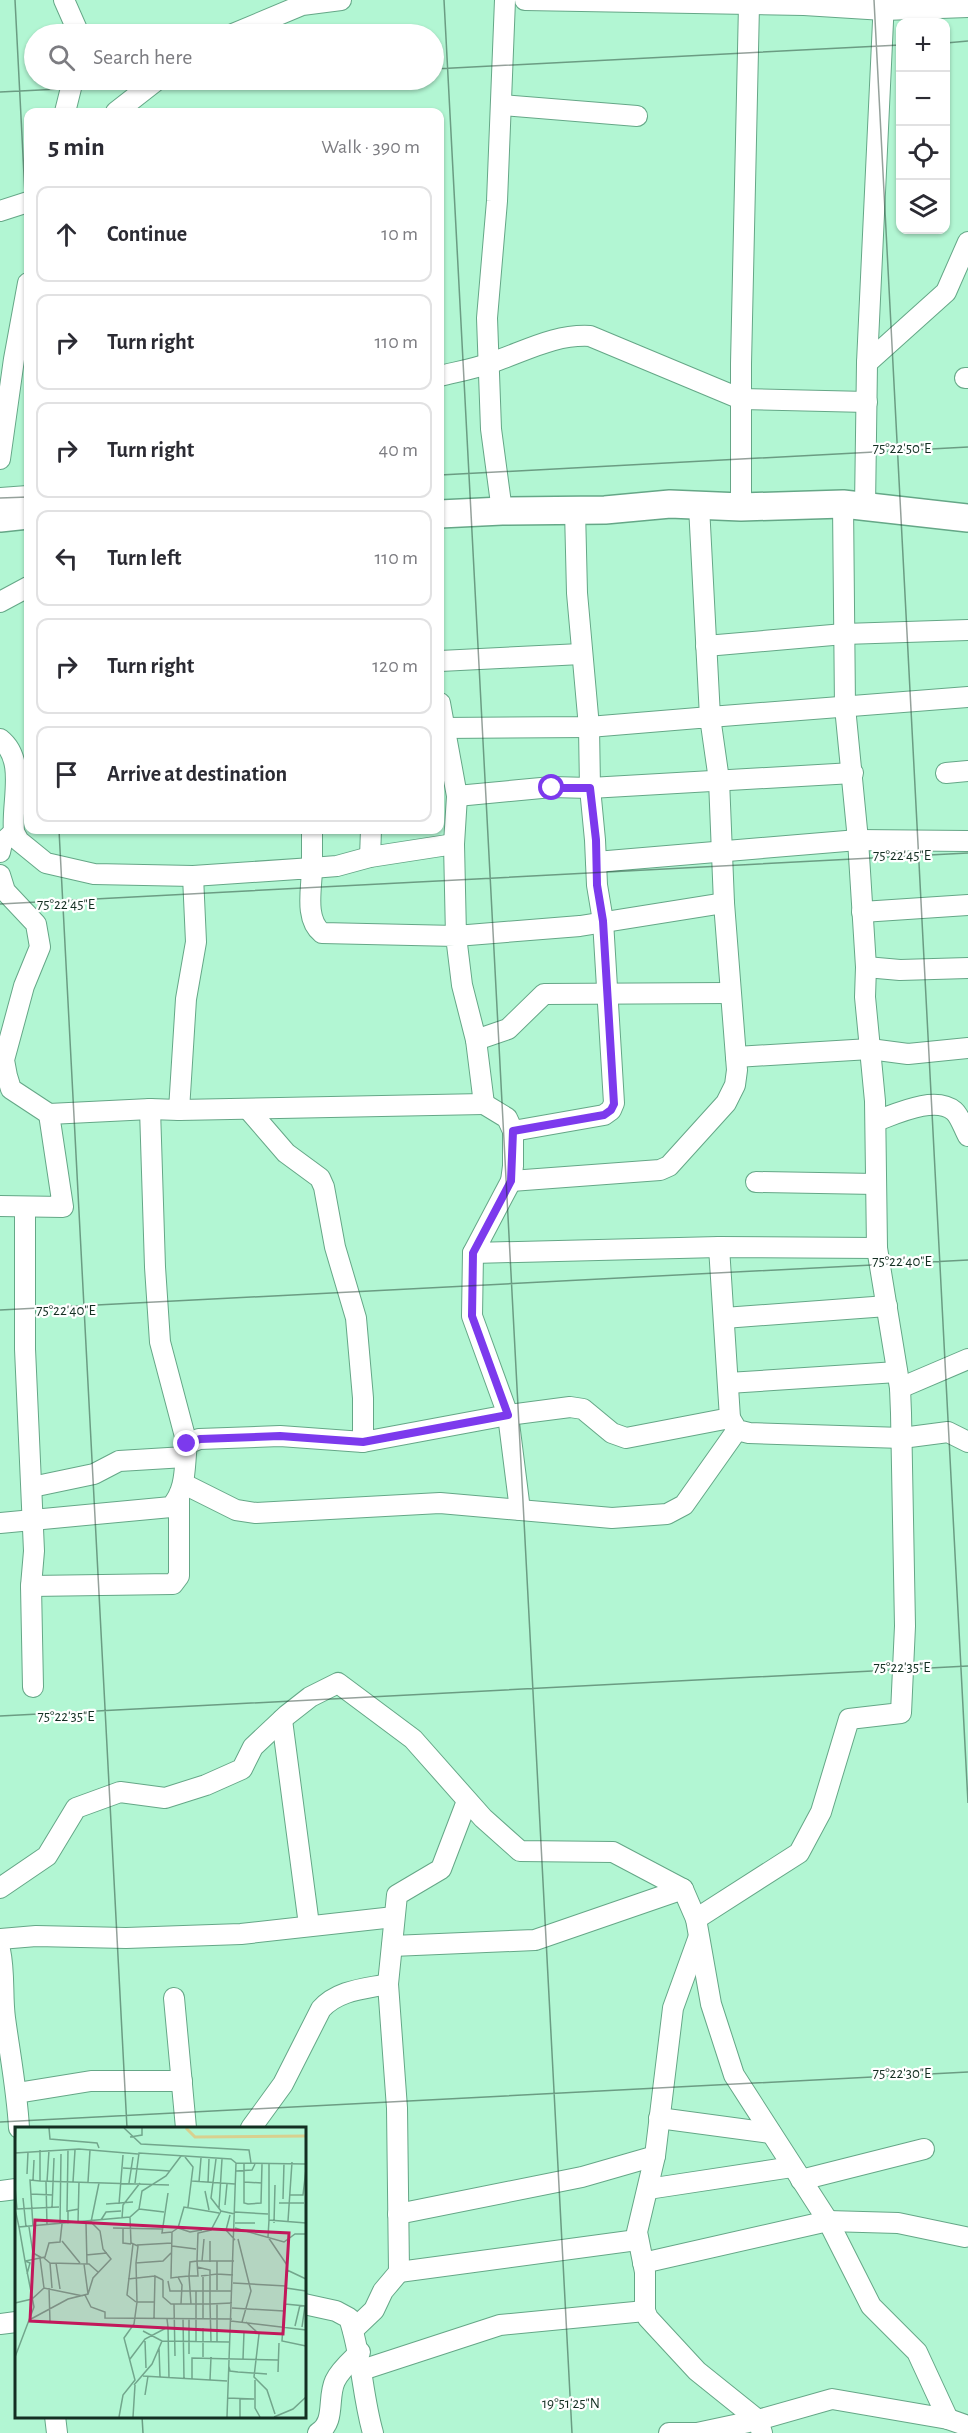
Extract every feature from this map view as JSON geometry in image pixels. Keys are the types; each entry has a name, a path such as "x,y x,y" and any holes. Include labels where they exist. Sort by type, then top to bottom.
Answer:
{"street":[{"path":"64,0 75,24"},
{"path":"256,24 302,5 341,0"},
{"path":"502,511 491,429 487,318 497,201 505,0"},
{"path":"525,0 968,7"},
{"path":"741,507 749,4"},
{"path":"760,2426 697,2371 648,2318 645,2311 646,2278 637,2232 655,2156 673,2008 697,1929 799,1853 821,1812 849,1719 901,1713 905,1626 899,1380 877,1248 876,1121 865,997 866,967 853,773 845,707 844,634 854,506 867,402 884,5"},
{"path":"66,108 70,90"},
{"path":"121,108 144,90"},
{"path":"501,105 637,116"},
{"path":"0,211 24,203"},
{"path":"867,363 946,292 968,242"},
{"path":"0,459 24,305"},
{"path":"444,375 489,364 559,337 590,336 603,339 741,399 867,402"},
{"path":"0,498 24,496"},
{"path":"444,514 575,510 670,504 741,507 854,506 968,518"},
{"path":"511,1181 660,1170 669,1166 731,1095 737,1070 729,993 719,780 710,717 699,506"},
{"path":"513,1131 604,1115 611,1110 614,1104 603,921 597,885 590,788 589,727 581,654 575,510"},
{"path":"0,518 24,515"},
{"path":"0,602 24,589"},
{"path":"706,646 844,634 968,630"},
{"path":"444,661 581,654"},
{"path":"444,728 589,727 968,697"},
{"path":"444,733 457,796 454,844 456,936 462,985 476,1040 484,1104"},
{"path":"0,739 8,746 14,757 14,832 19,841 46,863 56,867 94,874 193,876 337,866 370,857 454,844"},
{"path":"946,773 968,771"},
{"path":"457,796 552,788 590,788 853,773"},
{"path":"0,852 2,843 14,832"},
{"path":"312,834 311,913 316,928 322,933 456,936 580,926 724,903"},
{"path":"370,857 371,834"},
{"path":"596,862 858,840 968,841"},
{"path":"0,875 6,891 36,924 40,947 24,986 2,1059 11,1089 49,1114 150,1108 178,1110 484,1104 507,1118 513,1131 511,1181 473,1253 472,1316 508,1415 520,1509"},
{"path":"178,1110 186,999 196,942 193,876"},
{"path":"862,912 968,905"},
{"path":"866,967 900,970 968,968"},
{"path":"476,1040 508,1029 544,994 729,993"},
{"path":"736,1057 870,1049 908,1054 968,1048"},
{"path":"876,1121 923,1105 943,1106 962,1111 968,1136"},
{"path":"31,1586 173,1584 178,1576 186,1451 160,1342 150,1108"},
{"path":"248,1109 286,1153 320,1178 324,1187 335,1247 356,1318 363,1398 363,1442"},
{"path":"0,1206 63,1207 49,1114"},
{"path":"756,1182 876,1185"},
{"path":"25,1207 25,1349 34,1551 31,1586 33,1687"},
{"path":"473,1253 719,1247 877,1248"},
{"path":"182,1491 236,1510 256,1513 440,1503 612,1518 667,1514 684,1505 733,1424 719,1247"},
{"path":"724,1318 886,1306"},
{"path":"728,1383 899,1380 968,1359"},
{"path":"32,1487 94,1474 119,1461 186,1451 200,1439 280,1436 363,1442 508,1415 570,1407 583,1409 612,1433 626,1438 733,1424 749,1433 902,1438 948,1431 968,1442"},
{"path":"0,1523 171,1507 182,1491"},
{"path":"0,1888 47,1856 75,1809 120,1792 165,1798 206,1785 242,1769 253,1747 282,1720 310,1697 338,1683 413,1739 483,1818 520,1851 613,1852 684,1889 697,1929 711,2004 734,2075 828,2221 871,2306 917,2352 948,2419"},
{"path":"282,1720 309,1925"},
{"path":"353,2330 374,2310 383,2291 399,2272 397,2108 388,1984 397,1895 441,1869 468,1800"},
{"path":"392,1946 535,1940 684,1889"},
{"path":"0,1940 36,1936 126,1938 241,1934 394,1917"},
{"path":"0,1950 4,1967 2,2016 17,2093 12,2119"},
{"path":"252,2127 283,2084 321,2009 329,2000 339,1995 388,1984"},
{"path":"174,1998 186,2127"},
{"path":"17,2093 91,2081 182,2081"},
{"path":"659,2118 771,2133"},
{"path":"648,2189 796,2173 924,2149"},
{"path":"398,2214 582,2178 655,2156"},
{"path":"0,2191 15,2189"},
{"path":"644,2264 828,2221 898,2223 965,2237"},
{"path":"399,2272 637,2240"},
{"path":"306,2304 336,2311 349,2318 361,2361 368,2415 373,2433"},
{"path":"318,2433 324,2429 328,2421 335,2381 361,2361 500,2325 645,2311"},
{"path":"0,2324 15,2322"},
{"path":"669,2433 697,2433 760,2426 832,2398 948,2419 968,2426"},
{"path":"55,2418 57,2433"}],"route":[{"path":"187,1444 200,1439 280,1436 363,1442 508,1415 472,1316 473,1253 511,1181 513,1131 604,1115 611,1110 614,1104 603,921 597,885 596,840 590,788 552,788"}]}
